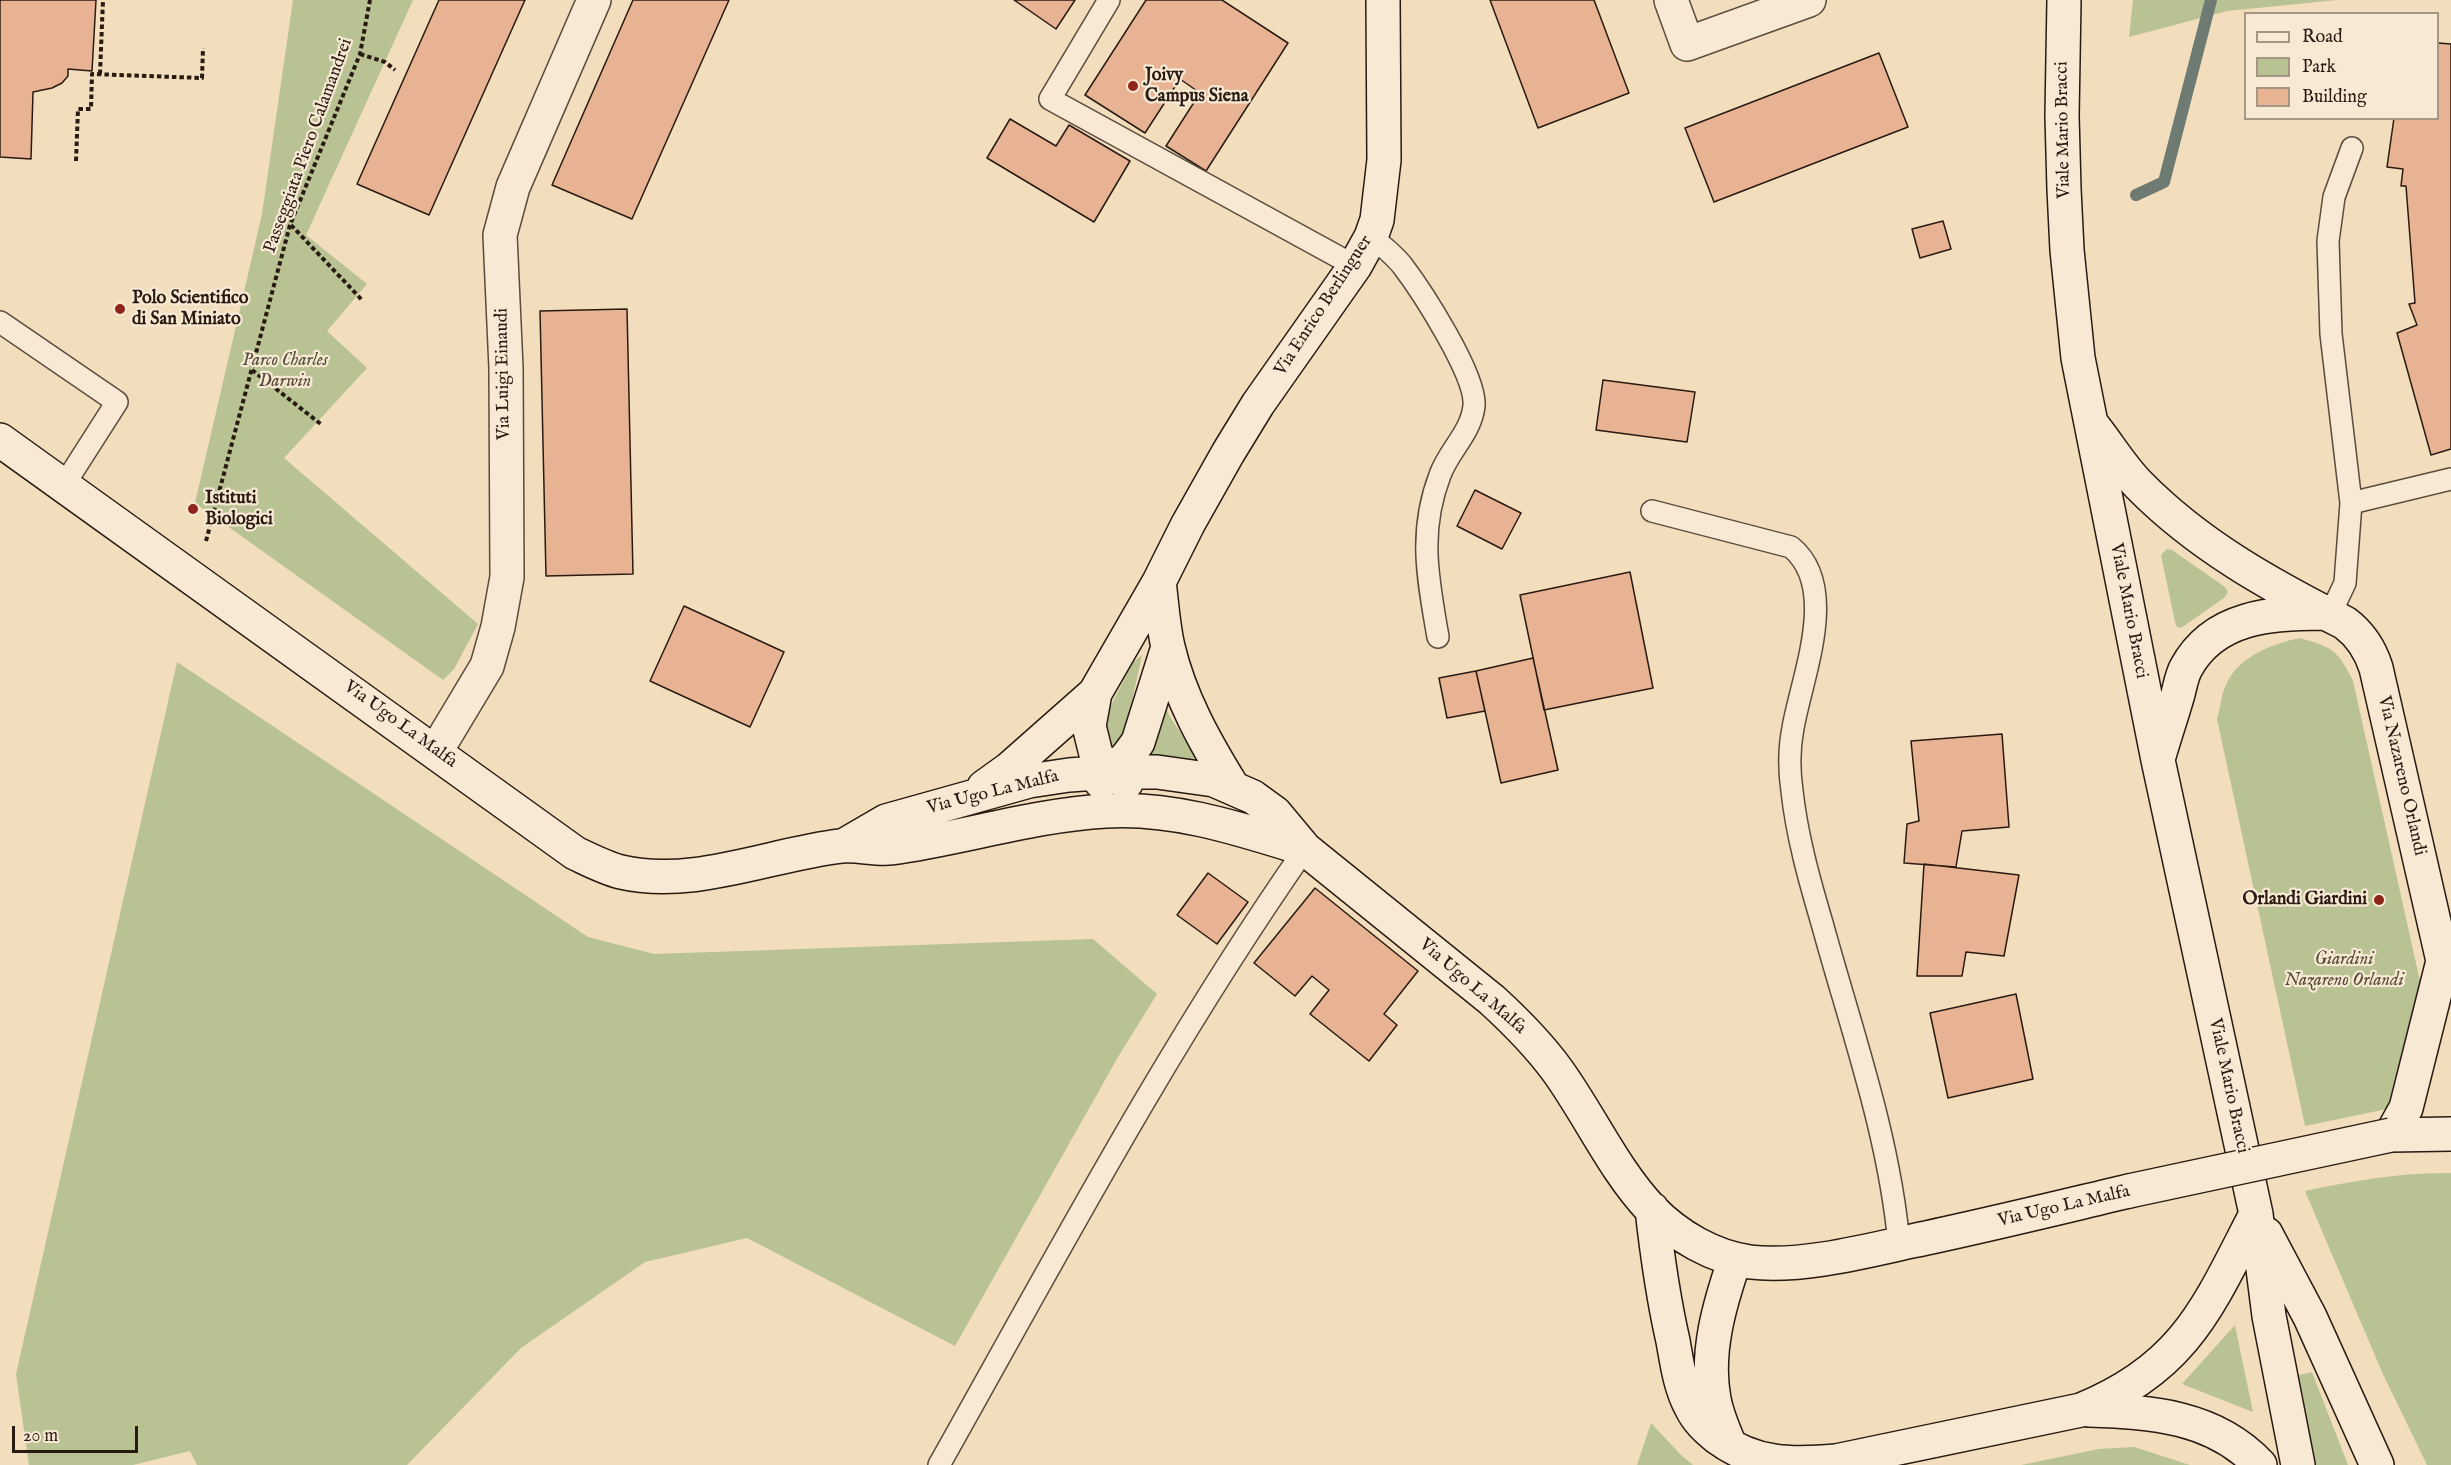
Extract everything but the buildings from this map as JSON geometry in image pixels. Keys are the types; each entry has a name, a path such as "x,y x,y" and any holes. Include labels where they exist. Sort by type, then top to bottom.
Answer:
{"street":[{"name":"Via Luigi Einaudi","path":"436,751 487,666 498,627 507,577 506,368 500,254 503,220 513,187 594,0"},
{"name":"Via Enrico Berlinguer","path":"1228,826 1192,802 1137,790 1112,772 1096,754 1089,719 1095,693 1159,582 1207,488 1247,422 1355,266 1371,237 1380,205 1384,160 1383,0"},
{"path":"1671,0 1687,44 1809,0"},
{"name":"Viale Mario Bracci","path":"2064,0 2062,116 2067,250 2078,358 2158,760 2256,1214 2269,1316 2298,1465"},
{"name":"Via Nazareno Orlandi","path":"2090,420 2137,484 2177,520 2213,549 2356,632 2372,656 2447,970 2406,1108 2391,1135"},
{"name":"Via Ugo La Malfa","path":"0,440 575,853 601,866 623,873 674,876 843,846 888,848 1065,816 1127,810 1183,816 1228,826 1305,849"},
{"path":"1159,582 1168,647 1196,724 1232,786"},
{"path":"2158,760 2186,669 2198,651 2212,638 2229,626 2253,617 2284,613 2325,613"},
{"path":"970,832 983,818 1000,807 1079,792 1100,783 1112,772 1127,757 1138,741 1168,647"},
{"name":"Via Enrico Berlinguer","path":"971,796 1009,769 1095,693"},
{"name":"Via Ugo La Malfa","path":"843,846 886,821 971,796 1038,780 1112,772 1172,774 1214,780 1232,786 1253,797 1275,813 1305,849 1521,1026 1558,1071 1629,1180 1652,1209 1704,1249 1749,1262 1778,1263 1866,1252 2129,1191 2391,1135"},
{"path":"2391,1135 2451,1134"},
{"path":"1652,1209 1660,1283 1685,1394 1700,1422 1731,1447 1766,1461 1795,1465 1815,1464 2081,1410 2141,1412 2180,1418 2221,1437 2260,1465"},
{"path":"2081,1410 2132,1386 2157,1368 2176,1348 2209,1305 2256,1214"},
{"name":"Viale Mario Bracci","path":"2256,1214 2310,1317 2377,1465"},
{"path":"1731,1447 1717,1414 1711,1375 1718,1317 1735,1259"}],"lane":[{"path":"1109,0 1050,99 1355,266"},
{"path":"2325,613 2337,600 2345,583 2351,503 2331,334 2328,241 2334,197 2352,148"},
{"path":"1371,237 1386,248 1402,266 1456,350 1465,367 1474,395 1470,424 1440,474 1426,529 1426,568 1438,637"},
{"path":"0,322 117,402 64,485"},
{"path":"2351,503 2451,479"},
{"path":"1652,512 1791,547 1802,557 1814,584 1815,619 1792,729 1790,756 1792,797 1804,860 1876,1118 1897,1215 1899,1244"},
{"path":"939,1465 1125,1134 1305,849"}],"path":[{"path":"100,74 103,0"},
{"name":"Passeggiata Piero Calamandrei","path":"195,579 290,225 360,54 370,0"},
{"path":"76,160 78,109 91,109 92,74 202,78 203,48"},
{"path":"360,54 385,62 395,70"},
{"path":"290,225 362,300"},
{"path":"252,370 322,425"}],"green space":[{"name":"Parco Charles Darwin","path":"293,0 413,0 306,235 367,284 327,331 367,368 284,458 478,624 454,669 443,680 195,503 262,214"},
{"path":"2133,0 2337,0 2227,11 2129,37"},
{"path":"2167,549 2172,550 2225,587 2228,592 2224,598 2181,628 2177,627 2175,622 2161,555"},
{"name":"Giardini Nazareno Orlandi","path":"2300,638 2333,651 2343,662 2353,681 2420,981 2387,1109 2305,1126 2217,719 2225,687 2230,677 2246,660 2267,648"},
{"path":"1142,655 1125,733 1111,757 1104,719 1133,662"},
{"path":"177,662 588,937 654,954 1093,939 1157,994 1118,1057 955,1346 747,1238 645,1262 521,1348 407,1465 197,1465 190,1451 133,1465 29,1465 16,1374"},
{"path":"1163,699 1169,715 1196,757 1189,761 1148,760"},
{"path":"2451,1173 2451,1465 2427,1465 2382,1372 2305,1191 2377,1178"},
{"path":"2235,1325 2253,1412 2182,1384"},
{"path":"2312,1372 2348,1465 2314,1465 2295,1376"},
{"path":"1651,1423 1681,1455 1693,1465 1637,1465"},
{"path":"2134,1447 2190,1465 2021,1465 2099,1449"}],"waterway":[{"path":"2136,195 2164,182 2211,0"}],"place":[{"name":"Joivy Campus Siena","path":"1133,86"},
{"name":"Polo Scientifico di San Miniato","path":"120,309"},
{"name":"Istituti Biologici","path":"193,509"},
{"name":"Orlandi Giardini","path":"2379,900"}]}
